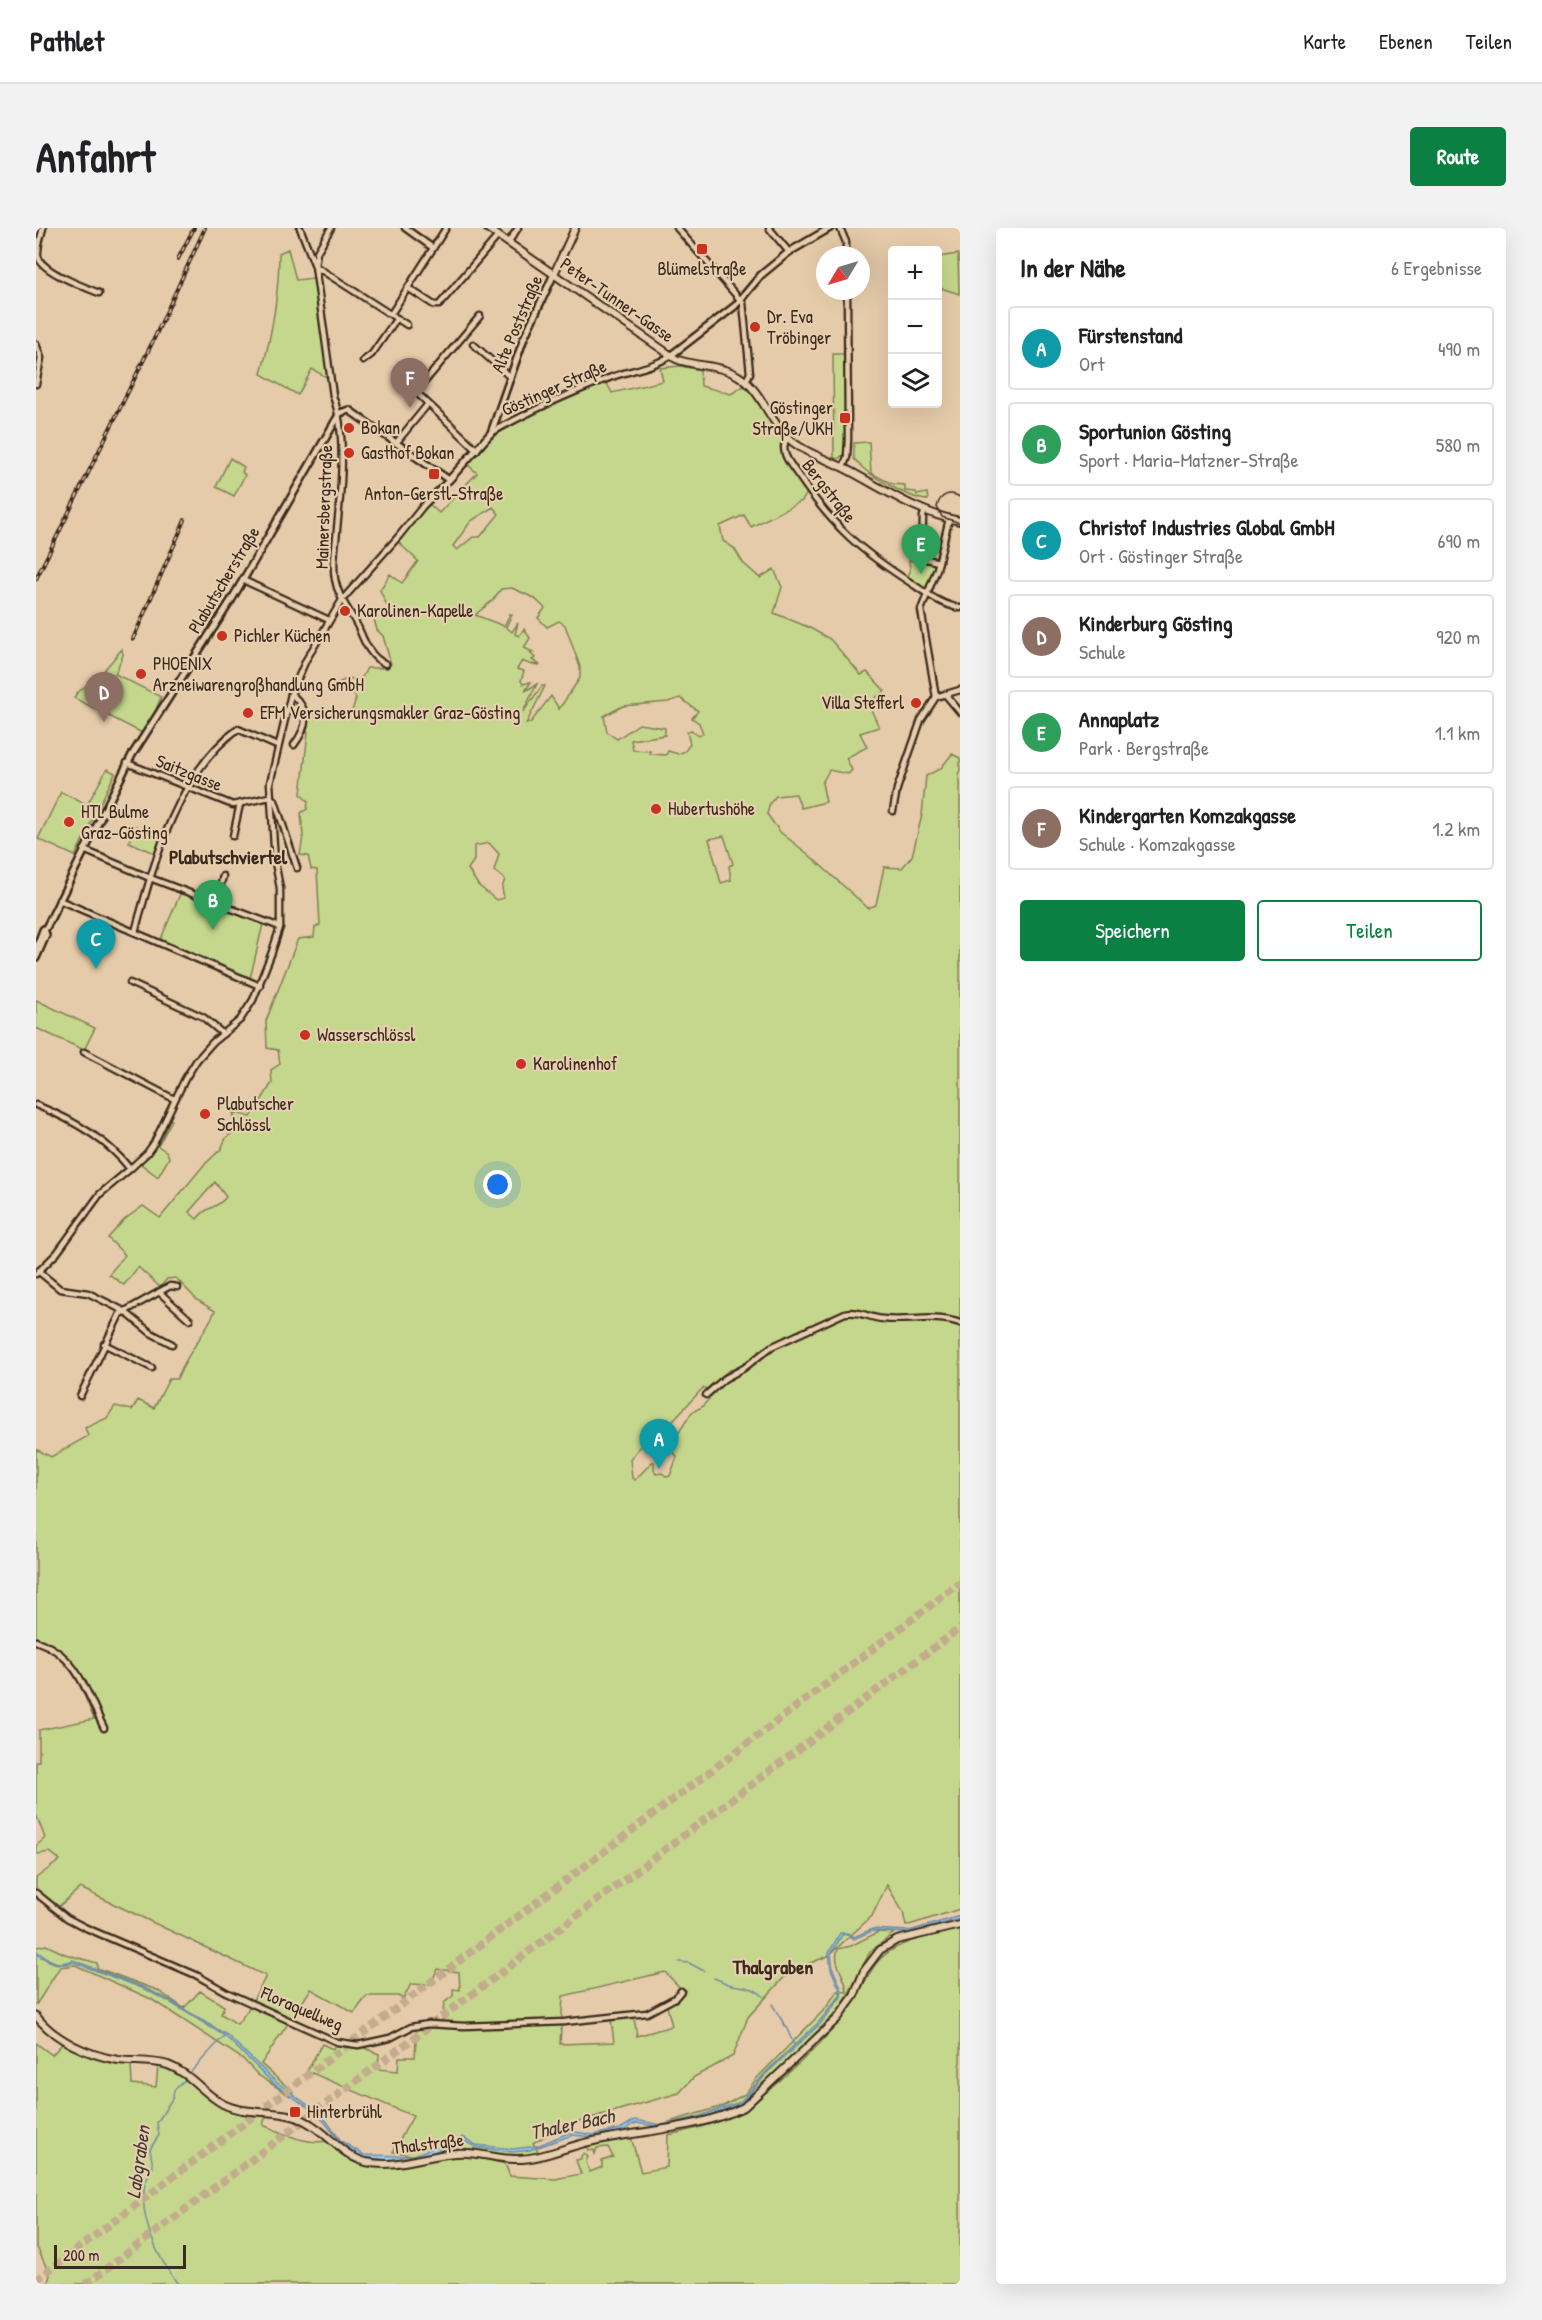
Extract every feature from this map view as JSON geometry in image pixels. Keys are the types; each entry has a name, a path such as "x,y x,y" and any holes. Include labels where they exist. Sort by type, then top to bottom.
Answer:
{"main road":[{"name":"Peter-Tunner-Gasse","path":"487,228 670,356"},
{"name":"Alte Poststraße","path":"554,274 575,228"},
{"path":"670,356 688,364 720,368 734,373 756,391 787,438 797,446 925,511 960,521"},
{"name":"Thalstraße","path":"36,2016 59,2038 100,2055 119,2060 154,2062 178,2069 224,2104 235,2108 294,2116 306,2121 348,2154 367,2162 393,2165 469,2152 513,2160 588,2142 699,2123 744,2107 838,2018 854,1996 864,1971 880,1950 897,1940 960,1925"}],"street":[{"path":"42,228 39,258 46,267 99,293"},
{"path":"300,228 315,266 333,396 340,413 349,410 449,480"},
{"path":"315,266 317,252 331,228"},
{"path":"405,228 434,248"},
{"path":"391,314 446,228"},
{"path":"508,243 518,228"},
{"path":"677,228 741,300 745,309 750,374 746,381"},
{"path":"769,228 789,252"},
{"path":"670,356 741,300 761,275 789,252 830,228"},
{"path":"840,228 846,246"},
{"path":"408,288 435,305 440,305 498,236"},
{"path":"315,266 407,325"},
{"name":"Alte Poststraße","path":"491,433 533,317 554,274"},
{"path":"843,468 847,457 848,440 847,300"},
{"path":"477,450 417,394 417,390 480,316"},
{"path":"363,361 372,354 397,318"},
{"path":"36,344 41,358 36,384"},
{"path":"473,344 510,377"},
{"name":"Göstinger Straße","path":"37,1272 57,1253 100,1194 130,1169 154,1143 174,1099 197,1060 247,1012 260,986 280,927 280,888 275,862 270,783 291,694 306,660 342,600 423,506 491,433 528,412 574,392 618,375 656,365 670,356"},
{"path":"396,443 428,404"},
{"name":"Plabutscherstraße","path":"36,949 41,929 59,900 127,763 243,580 340,413"},
{"name":"Mainersbergstraße","path":"340,413 342,478 334,579 342,600 373,654 386,664"},
{"name":"Bergstraße","path":"787,438 783,444 784,453 832,522 882,566 947,605 960,608"},
{"path":"925,511 922,558 939,562"},
{"path":"936,697 921,614 939,562 949,519"},
{"path":"243,580 329,620"},
{"path":"893,810 897,789 921,720 936,697 960,690"},
{"path":"291,694 297,699 305,715 303,733 294,745"},
{"path":"945,694 960,712"},
{"path":"135,933 150,878 174,814 216,748 238,729 278,746"},
{"name":"Saitzgasse","path":"127,763 233,805 270,797"},
{"path":"270,797 275,801 297,868"},
{"name":"Saitzgasse","path":"233,836 240,804"},
{"path":"84,849 150,878 280,927"},
{"path":"216,903 223,876"},
{"path":"59,900 260,986"},
{"name":"Plabutscherstraße","path":"36,957 46,935 41,929"},
{"path":"130,983 203,1017 223,1034"},
{"path":"84,1052 174,1099"},
{"path":"36,1105 83,1128 109,1146 130,1169"},
{"path":"37,1272 60,1289 88,1293 124,1311 151,1333 172,1344"},
{"path":"80,1396 104,1344 124,1311 167,1288 177,1287"},
{"path":"159,1292 190,1320"},
{"path":"706,1395 724,1379 744,1368 771,1347 845,1313 853,1311 880,1319 942,1318 960,1323"},
{"path":"104,1344 152,1368"},
{"path":"36,1641 56,1651 74,1666 104,1728"},
{"name":"Floraquellweg","path":"36,1893 59,1912 84,1927 196,1975 226,1992 317,2033 358,2045 390,2038 411,2027 428,2024 464,2026 564,2022 647,2013 675,1998 681,1991"}],"green space":[{"path":"288,249 296,280 314,278 321,312 328,378 312,369 298,395 261,374 274,314 279,253"},
{"path":"958,254 959,294 942,288 942,256"},
{"path":"833,354 846,354 846,401 843,417 846,442 844,454 838,459 834,458"},
{"path":"680,366 700,370 701,386 731,394 744,386 754,393 780,435 783,455 808,492 802,501 751,527 744,515 720,526 723,541 734,548 743,563 760,578 774,569 782,587 774,613 830,639 861,675 867,672 885,691 868,703 879,727 860,733 867,747 846,758 852,770 848,774 829,770 822,783 826,802 801,808 796,794 776,796 770,803 767,814 780,832 868,908 876,905 884,867 902,868 912,856 922,815 926,776 941,768 952,754 960,758 958,774 960,782 960,1909 906,1926 903,1912 887,1885 872,1916 828,1956 790,1971 748,2017 733,2056 694,2077 679,2093 562,2126 533,2143 539,2153 504,2158 471,2149 448,2148 423,2157 393,2152 413,2116 307,2071 322,2044 333,2049 335,2044 358,2048 360,2046 379,2054 378,2069 398,2071 399,2057 415,2057 417,2022 442,2022 444,2003 453,1996 453,1989 460,1990 459,1972 437,1969 431,1985 411,1984 403,1999 398,1996 367,1996 354,2013 311,1989 261,2064 293,2092 290,2096 258,2075 243,2059 151,1999 75,1965 60,1967 36,2005 36,1947 46,1945 65,1954 97,1963 97,1968 157,1990 184,2008 200,1991 224,2006 221,2014 237,2024 247,2011 266,1976 80,1888 57,1908 36,1889 36,1878 60,1860 50,1852 38,1854 36,1852 36,1846 45,1838 36,1814 36,1762 39,1761 39,1730 94,1719 69,1658 36,1640 36,1449 51,1457 88,1436 85,1428 107,1418 115,1406 132,1410 138,1400 154,1408 169,1379 177,1379 215,1311 197,1300 176,1278 167,1279 160,1287 138,1267 124,1285 109,1274 125,1255 108,1238 124,1220 143,1206 160,1218 203,1166 221,1149 226,1138 237,1129 233,1112 251,1117 272,1083 271,1070 280,1064 278,1050 267,1048 266,1021 298,939 314,937 315,927 320,925 317,870 311,869 308,856 300,855 303,836 301,813 307,809 308,802 301,794 308,732 304,727 307,713 321,714 331,711 351,715 356,698 349,687 340,682 349,678 360,681 367,668 387,668 391,664 383,636 377,630 374,619 389,610 380,590 390,574 402,583 418,561 397,541 429,504 439,513 477,473 467,464 495,435 533,413 606,382 612,393 663,381 660,368","holes":["493,507 499,514 480,537 473,537 457,550 453,546 471,521","512,588 534,598 545,608 538,618 547,627 559,621 565,625 580,667 580,678 559,709 551,696 531,722 526,724 545,686 542,686 523,712 537,684 525,691 531,682 523,684 521,681 524,671 517,669 522,661 540,665 532,660 535,658 530,653 533,652 524,648 530,638 524,629 519,636 515,634 518,623 512,632 506,627 512,614 504,626 475,615 493,600 501,589","680,698 698,711 692,718 699,723 703,733 699,736 691,730 687,732 690,744 685,751 678,754 668,751 666,755 650,754 650,751 633,750 631,740 665,735 665,728 639,724 617,739 607,732 604,716 623,706 668,702","724,836 733,864 729,866 731,880 721,883 709,839","489,843 499,854 494,871 505,879 502,888 504,898 496,900 478,885 468,869 474,860 474,846","215,1182 226,1197 219,1204 204,1211 197,1219 189,1212","741,1366 745,1369 722,1384 702,1407 692,1412 670,1446 677,1457 670,1476 667,1477 662,1473 656,1474 654,1462 652,1462 635,1480 632,1478 630,1459 650,1435 661,1433 703,1388 706,1389 728,1371","665,1972 684,1992 667,2006 672,2026 637,2036 634,2018 611,2020 614,2042 560,2044 563,1996"]},
{"path":"869,442 871,473 892,484 905,485 905,491 916,492 917,495 927,493 928,500 913,497 877,478 861,467 854,459 854,443"},
{"path":"230,458 244,467 242,472 245,475 234,496 216,487"},
{"path":"909,560 937,563 926,589 908,576"},
{"path":"122,649 123,655 115,674 161,697 156,715 144,734 74,698 101,674"},
{"name":"HTL Bulme Graz-Gösting","path":"107,769 115,773 75,856 38,839 61,792 87,805"},
{"path":"135,826 163,837 157,854 129,842"},
{"path":"181,892 263,924 250,979 160,941"},
{"path":"36,1000 95,1028 84,1050 36,1028"},
{"path":"168,1119 172,1120 158,1146 167,1152 169,1158 158,1177 141,1164 155,1145"},
{"path":"960,1929 960,2284 45,2284 50,2275 36,2245 36,2043 52,2055 62,2044 88,2055 131,2065 132,2084 156,2087 158,2066 169,2070 232,2112 266,2115 263,2125 303,2140 327,2141 358,2164 390,2167 464,2155 505,2164 510,2176 555,2179 581,2174 576,2160 581,2159 584,2153 588,2157 586,2162 590,2172 602,2167 602,2161 613,2157 608,2147 597,2148 595,2154 594,2150 588,2151 586,2144 631,2137 641,2172 667,2167 668,2135 710,2124 749,2108 793,2069 835,2027 858,1995 875,1965 884,1955 915,1940"},
{"path":"878,1932 894,1933 870,1952 841,2008 750,2098 736,2108 669,2129 669,2122 723,2106 745,2094 757,2078 826,2008 837,1991 847,1992 838,1965 838,1949 851,1946"}],"water":[{"path":"960,1916 960,1919 908,1933 872,1931 854,1939 847,1934 842,1935 831,1954 833,1969 842,1990 841,1997 820,2024 768,2072 741,2104 698,2119 662,2127 636,2123 621,2132 592,2137 572,2135 530,2150 513,2152 475,2147 463,2140 427,2155 386,2160 363,2158 341,2143 320,2116 273,2083 225,2036 168,2001 142,1988 73,1962 58,1964 36,1954 36,1951 58,1963 73,1960 143,1987 169,2000 227,2035 275,2081 323,2116 341,2141 364,2155 411,2156 463,2137 476,2145 513,2149 537,2146 568,2133 593,2135 620,2129 635,2120 662,2125 697,2117 740,2102 767,2071 818,2023 840,1996 840,1990 831,1969 829,1953 840,1933 847,1933 854,1937 872,1929 909,1931"}],"waterway":[{"path":"931,708 937,700"},
{"path":"679,1962 689,1963 704,1971"},
{"path":"714,1978 753,1989 764,1997"},
{"path":"772,2004 794,2045"},
{"name":"Labgraben","path":"190,2073 224,2036"},
{"name":"Labgraben","path":"178,2284 163,2262 151,2237 144,2210 144,2197 146,2182 153,2167 150,2149 159,2135 157,2123 173,2097 174,2090 185,2080"}],"tunnel":[{"path":"36,2280 960,1583"},
{"path":"86,2284 960,1628"}],"tram line":[{"path":"960,497 953,494 946,495 940,499 937,507 942,517 960,523"}],"railway":[{"path":"178,259 194,228"},
{"path":"36,579 153,341 205,228"},
{"path":"133,639 185,520"}],"place":[{"name":"Blümelstraße","path":"702,249"},
{"name":"Dr. Eva Tröbinger","path":"755,327"},
{"name":"Kindergarten Komzakgasse","path":"410,408"},
{"name":"Göstinger Straße/UKH","path":"845,418"},
{"name":"Bokan","path":"349,428"},
{"name":"Gasthof Bokan","path":"349,453"},
{"name":"Anton-Gerstl-Straße","path":"434,474"},
{"name":"Annaplatz","path":"921,574"},
{"name":"Karolinen-Kapelle","path":"345,611"},
{"name":"Pichler Küchen","path":"222,636"},
{"name":"PHOENIX Arzneiwarengroßhandlung GmbH","path":"141,674"},
{"name":"Villa Stefferl","path":"916,703"},
{"name":"EFM Versicherungsmakler Graz-Gösting","path":"248,713"},
{"name":"Kinderburg Gösting","path":"104,722"},
{"name":"Hubertushöhe","path":"656,809"},
{"name":"HTL Bulme Graz-Gösting","path":"69,822"},
{"name":"Sportunion Gösting","path":"213,930"},
{"name":"Christof Industries Global GmbH","path":"96,969"},
{"name":"Wasserschlössl","path":"305,1035"},
{"name":"Karolinenhof","path":"521,1064"},
{"name":"Plabutscher Schlössl","path":"205,1114"},
{"name":"Fürstenstand","path":"659,1469"},
{"name":"Hinterbrühl","path":"295,2112"}],"district":[{"name":"Plabutschviertel","path":"228,857"},
{"name":"Thalgraben","path":"773,1967"}],"water label":[{"name":"Thaler Bach","path":"572,2124"}]}
